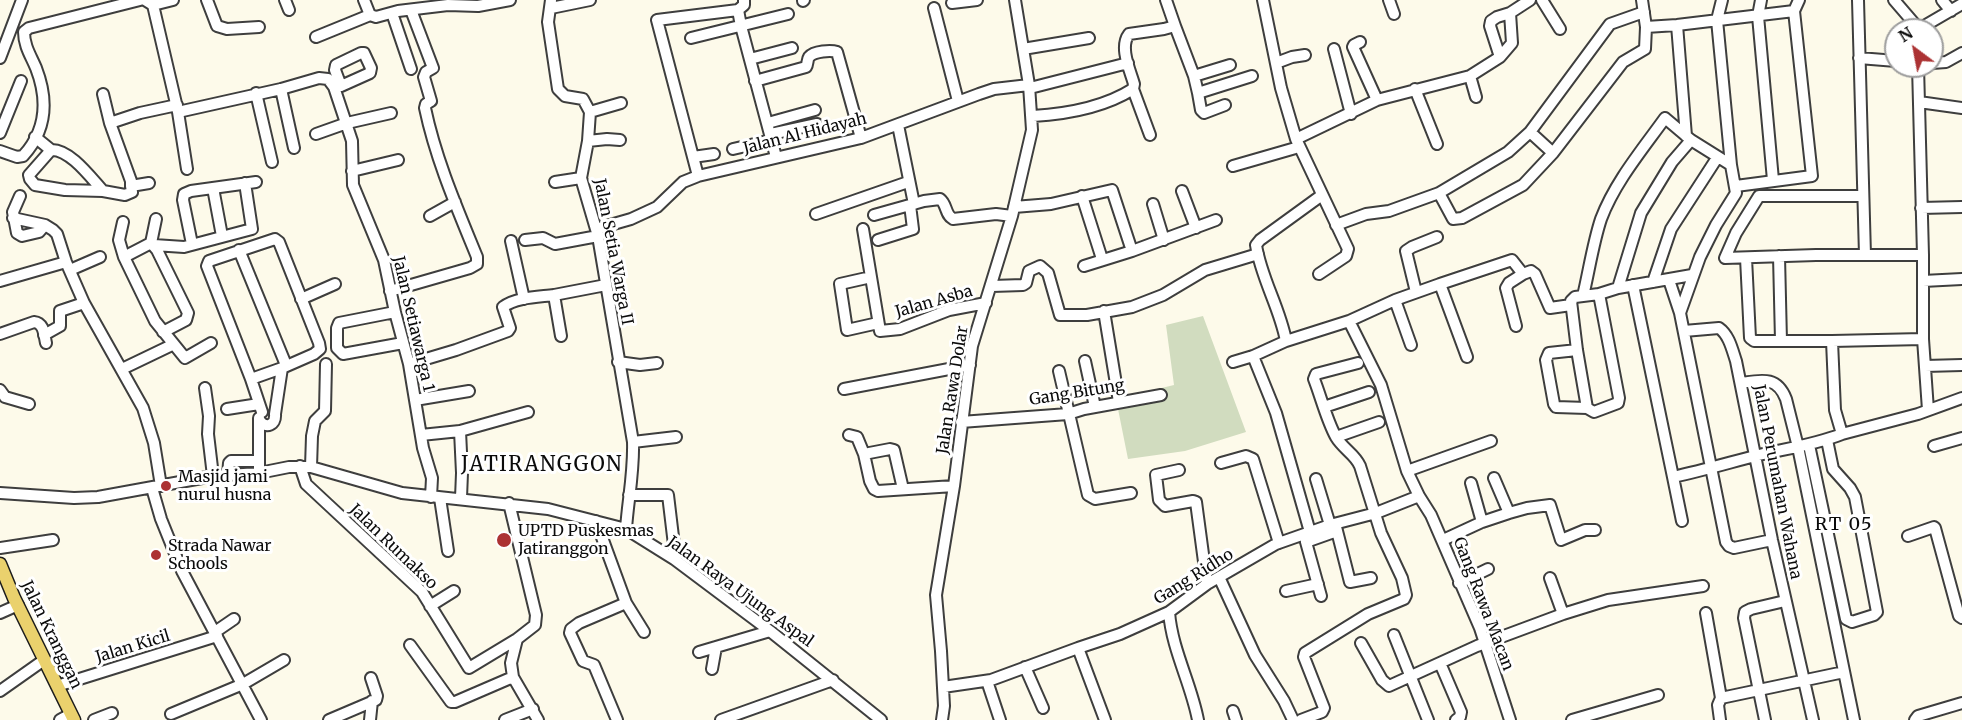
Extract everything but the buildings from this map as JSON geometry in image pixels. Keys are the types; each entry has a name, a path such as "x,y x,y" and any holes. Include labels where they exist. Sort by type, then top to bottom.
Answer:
{"main road":[{"name":"Jalan Kranggan","path":"0,564 57,686 68,718"}],"street":[{"path":"0,58 22,0"},
{"path":"0,151 20,157 25,154 42,122 45,106 44,93 35,65 27,52 24,32 29,28 140,0"},
{"path":"173,0 149,3 177,109 187,169"},
{"path":"207,0 217,26 227,29 259,27"},
{"path":"364,0 370,15"},
{"path":"316,37 370,15 376,17 447,3 478,6 510,0"},
{"path":"590,0 551,4 548,22 558,89 565,96 583,99 590,112 621,103"},
{"path":"952,3 977,0"},
{"name":"Jalan Rawa Dolar","path":"942,720 943,687 936,595 954,486 972,346 1013,211 1029,145 1033,116 1015,0"},
{"path":"1166,0 1194,76 1201,110 1204,113 1225,105"},
{"path":"1263,0 1276,63 1298,143 1348,249 1348,254 1319,274"},
{"path":"1389,0 1394,14"},
{"path":"1500,57 1491,21 1510,13 1530,0"},
{"path":"1542,0 1560,29"},
{"path":"1439,193 1453,219 1462,218 1523,185 1553,153 1623,62 1645,49 1646,27 1642,0"},
{"path":"1680,313 1692,275 1716,225 1735,196 1736,186 1731,165 1717,20 1722,0"},
{"path":"1761,0 1758,16 1773,180"},
{"path":"1736,186 1812,176 1794,11 1799,0"},
{"path":"1858,0 1865,255"},
{"path":"1894,0 1919,29 1962,4"},
{"path":"1942,0 1951,11"},
{"path":"698,176 657,20 741,5 741,26 776,157"},
{"path":"934,8 958,102"},
{"path":"390,291 477,264 477,257 430,134 425,108 426,104 431,101 424,77 426,72 432,68 411,10"},
{"path":"1646,27 1794,11"},
{"path":"1336,225 1366,213 1389,211 1439,193 1508,152 1530,132 1610,24 1644,12"},
{"path":"392,13 411,69"},
{"path":"1233,166 1298,143 1377,100 1470,76 1500,57 1512,43 1510,13"},
{"path":"692,38 788,14"},
{"path":"1618,288 1641,213 1689,138 1677,25"},
{"path":"1150,135 1133,89 1134,84 1125,41 1129,34 1175,26"},
{"path":"1023,49 1089,38"},
{"path":"1360,42 1353,47 1377,100"},
{"path":"750,59 792,48"},
{"path":"1334,49 1351,114"},
{"path":"755,81 804,68 808,66 808,59 811,56 831,50 837,52 861,138"},
{"path":"1944,62 1962,53"},
{"path":"1276,63 1305,55"},
{"path":"1859,58 1884,60"},
{"name":"Jalan Al Hidayah","path":"525,240 543,238 555,244 597,233 657,207 683,182 698,176 861,138 994,90 1029,87 1128,63"},
{"path":"1194,76 1230,65"},
{"path":"1198,93 1252,76"},
{"path":"1470,76 1476,97"},
{"name":"Jalan Setiawarga 1","path":"110,123 140,113 177,109 281,89 319,78 328,79 338,86 352,141 353,184 384,260 409,364 421,435 448,551"},
{"path":"1918,78 1923,339 1928,410"},
{"path":"0,133 21,81"},
{"path":"281,89 294,148"},
{"path":"1033,116 1058,115 1084,109 1122,96 1133,89"},
{"path":"1415,89 1437,144"},
{"path":"256,93 272,162"},
{"path":"51,150 30,175 35,185 65,190 129,194 132,192 131,181 110,123 103,94"},
{"path":"1919,102 1962,108"},
{"path":"733,149 815,110"},
{"name":"Jalan Setia Warga II","path":"590,112 588,141 581,178 597,233 633,442 627,530"},
{"path":"316,134 347,123 390,113"},
{"path":"1583,296 1605,209 1628,170 1665,118 1717,158 1731,165"},
{"path":"770,133 817,124"},
{"path":"878,240 913,229 912,205 898,125"},
{"path":"1530,132 1553,153"},
{"path":"35,137 51,150 65,153 103,191"},
{"path":"588,141 620,140"},
{"path":"693,157 714,154"},
{"path":"1653,282 1671,229 1717,158"},
{"path":"351,171 398,160"},
{"path":"555,182 581,178"},
{"path":"816,214 908,182"},
{"path":"130,186 149,183"},
{"path":"124,257 153,244 173,248 192,244 252,229 250,183 191,191 184,194 183,200 192,244"},
{"path":"213,189 222,236"},
{"path":"874,215 940,199 948,215 953,219 1013,211 1113,190 1132,251"},
{"path":"1182,191 1196,228"},
{"path":"1286,341 1257,254 1256,244 1322,195"},
{"path":"20,196 14,207 13,218 17,233 22,236 39,232 45,225 57,234 84,303 143,408 154,443 156,487 161,519 182,571 261,720"},
{"path":"1082,196 1102,259"},
{"path":"1863,196 1759,196 1736,233 1725,257 1727,259 1779,256 1923,255"},
{"path":"430,216 455,202"},
{"path":"1153,204 1164,240"},
{"path":"1922,208 1962,207"},
{"path":"156,219 153,244 188,313 186,320 163,332"},
{"path":"1084,266 1164,240 1216,219"},
{"path":"123,222 119,240 124,257 154,321 172,345 187,359 212,343"},
{"path":"862,229 871,277 878,323 847,330 840,284 871,277"},
{"path":"1416,292 1406,251 1437,237"},
{"path":"251,380 314,354 320,349 278,240 239,250 210,261 207,266 251,380 260,412 259,473"},
{"path":"512,241 524,299"},
{"path":"227,409 260,412 266,410 274,414 284,366 239,250"},
{"path":"992,286 1023,285 1026,283 1029,271 1040,266 1048,273 1060,315 1087,315 1131,307 1163,295 1205,270 1257,254"},
{"path":"1779,256 1781,341"},
{"path":"0,281 100,257"},
{"path":"1746,258 1750,338 1757,342 1923,339"},
{"path":"1233,362 1286,341 1349,321 1416,292 1510,260 1520,268 1523,274"},
{"path":"1516,326 1506,288 1509,282 1523,274 1532,271 1535,274 1550,308 1571,305"},
{"path":"1587,408 1571,305 1573,299 1618,288 1692,275"},
{"path":"1923,281 1962,279"},
{"path":"1669,280 1684,331 1727,544 1734,548 1772,540"},
{"path":"1440,284 1467,357"},
{"path":"301,299 335,285"},
{"path":"409,364 508,331 510,328 504,305 524,299 606,285"},
{"path":"1633,285 1682,520"},
{"path":"1577,350 1549,353 1546,360 1556,407 1587,408 1594,411 1618,403 1599,294"},
{"path":"554,295 561,336"},
{"path":"1395,300 1412,345"},
{"path":"0,334 34,322 42,326 45,339 60,326 60,311 84,303"},
{"name":"Jalan Asba","path":"878,323 880,331 900,328 949,310 986,303"},
{"path":"1104,311 1119,402"},
{"path":"395,312 339,323 337,348 343,354 404,343"},
{"name":"Gang Rawa Macan","path":"1349,321 1381,385 1407,471 1443,540 1485,643 1510,720"},
{"name":"Jalan Perumahan Wahana","path":"1684,331 1721,329 1733,353 1785,601 1813,720"},
{"path":"1832,341 1835,411 1842,434"},
{"path":"122,369 172,345"},
{"path":"1253,356 1276,413 1310,532"},
{"path":"1085,361 1095,407"},
{"path":"618,362 640,365 657,363"},
{"path":"1300,720 1323,712 1324,708 1304,657 1305,653 1368,614 1404,599 1406,595 1402,578 1386,547 1356,458 1336,437 1314,376 1358,363"},
{"path":"305,466 315,422 325,411 326,364"},
{"path":"1925,366 1962,364"},
{"path":"844,389 970,365"},
{"path":"1059,371 1088,495 1095,500 1131,493"},
{"path":"1741,383 1761,380 1774,382 1786,399 1803,446 1846,619 1851,622 1877,612 1855,497 1833,469 1827,440"},
{"path":"205,388 213,476"},
{"path":"0,390 5,397 29,404"},
{"path":"415,400 469,391"},
{"path":"1324,406 1369,392"},
{"name":"Gang Bitung","path":"961,422 1068,414 1161,395"},
{"path":"1673,477 1827,440 1962,398"},
{"path":"421,435 460,431 528,412"},
{"path":"1336,437 1379,422"},
{"path":"460,431 461,498"},
{"path":"849,435 856,437 864,454 870,481 874,489 878,491 954,486"},
{"path":"633,442 676,437"},
{"path":"1934,446 1962,438"},
{"path":"1407,471 1491,441"},
{"path":"1803,446 1854,720"},
{"path":"864,454 894,450 903,489"},
{"path":"1221,463 1246,456 1253,459 1279,543"},
{"path":"228,475 231,461 259,461"},
{"name":"Jalan Raya Ujung Aspal","path":"0,492 74,498 98,497 213,476 259,473 305,466 402,493 548,508 596,520 627,530 674,559 770,631 881,720"},
{"name":"Jalan Rumakso","path":"305,466 306,484 422,592 469,668 517,639"},
{"path":"1179,470 1156,475 1159,500 1165,506 1193,501 1197,505 1207,584"},
{"path":"1494,478 1509,513"},
{"path":"1316,479 1334,527 1350,582 1371,578"},
{"path":"1471,483 1482,522"},
{"path":"628,495 668,495 674,559"},
{"name":"Gang Ridho","path":"943,687 987,681 1120,634 1169,612 1207,584 1279,543 1421,499"},
{"path":"509,503 536,615 535,625 517,639 511,663 513,677 538,720"},
{"path":"1443,540 1482,522 1509,513 1550,505 1561,540 1585,530 1595,530"},
{"path":"596,520 626,603 644,632"},
{"path":"1321,596 1306,542 1334,527"},
{"path":"1908,536 1935,528 1959,616 1962,618"},
{"path":"0,548 53,540"},
{"path":"1459,583 1488,569"},
{"path":"1219,578 1255,655 1284,701 1293,720"},
{"path":"1550,578 1563,614"},
{"path":"1286,591 1318,584"},
{"path":"1360,643 1384,685 1389,686 1485,643 1563,614 1608,600 1703,586"},
{"path":"430,606 454,591"},
{"path":"1765,720 1744,618 1745,612 1785,601"},
{"path":"618,720 594,665 583,661 570,633 571,629 579,623 626,603"},
{"path":"0,613 18,604"},
{"path":"1169,612 1171,631 1192,690 1198,720"},
{"path":"1706,613 1721,698 1718,705 1720,720"},
{"name":"Jalan Kicil","path":"57,686 216,634 234,619"},
{"path":"699,652 770,631"},
{"path":"1394,635 1428,720"},
{"path":"410,645 451,702 482,692 513,677"},
{"path":"712,669 716,647"},
{"path":"1078,648 1105,720"},
{"path":"0,691 44,660"},
{"path":"171,714 243,684 284,660"},
{"path":"1440,663 1462,715 1456,720"},
{"path":"1026,667 1043,708"},
{"path":"1721,698 1844,672"},
{"path":"329,720 376,700 377,696 371,678"},
{"path":"721,720 833,680"},
{"path":"987,681 1000,720"},
{"path":"1572,720 1659,695"},
{"path":"370,720 372,701"},
{"path":"1915,720 1918,716 1962,703"},
{"path":"505,720 533,709"},
{"path":"94,720 112,713"}],"green space":[{"path":"1203,316 1246,432 1185,451 1128,459 1116,399 1174,385 1166,325"}],"place":[{"name":"Masjid jami nurul husna","path":"166,486"},
{"name":"UPTD Puskesmas Jatiranggon","path":"504,540"},
{"name":"Strada Nawar Schools","path":"156,555"}],"district":[{"name":"JATIRANGGON","path":"542,465"},
{"name":"RT 05","path":"1844,525"}]}
